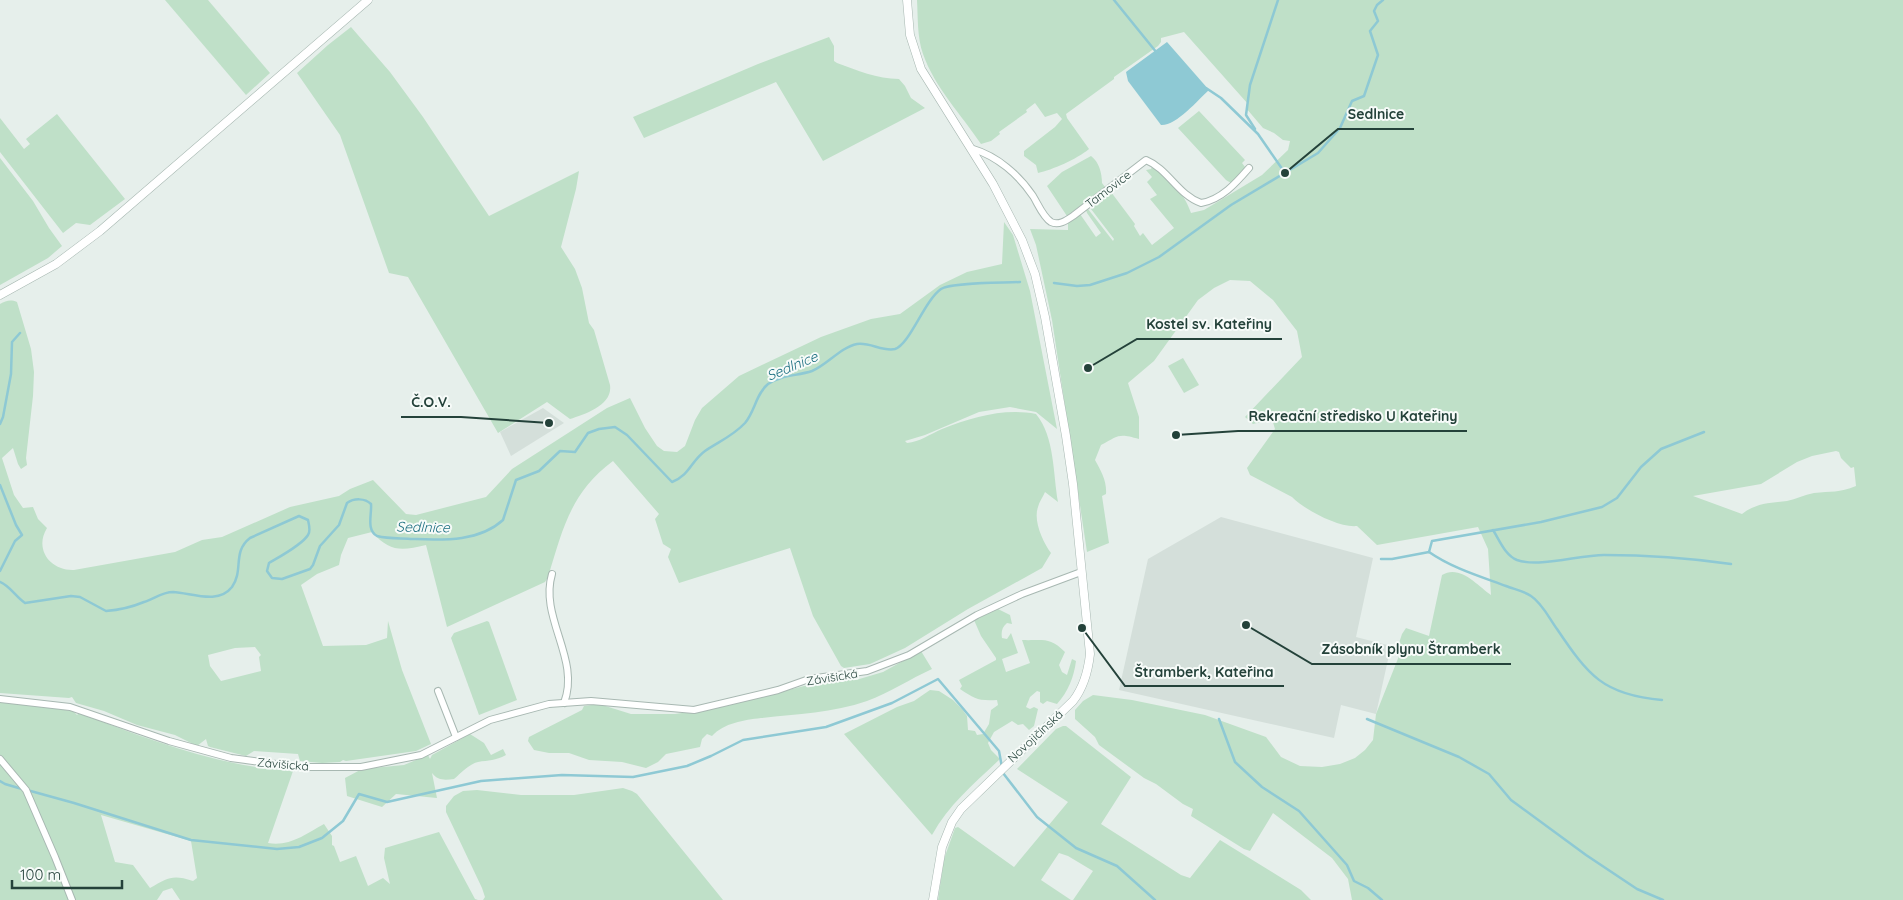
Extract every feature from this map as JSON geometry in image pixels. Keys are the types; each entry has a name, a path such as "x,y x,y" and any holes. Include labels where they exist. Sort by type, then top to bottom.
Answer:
{"street":[{"path":"0,295 48,269 93,236 368,0"},
{"name":"Novojičínská","path":"907,0 910,35 921,69 944,109 973,149 993,184 1022,240 1039,289 1073,484 1090,654 1088,669 1080,690 1067,706 961,809 952,822 942,847 933,900"},
{"name":"Tamovice","path":"973,149 989,154 1011,171 1032,194 1046,217 1052,222 1057,223 1064,222 1073,216 1146,160 1158,166 1190,197 1201,203 1215,198 1239,180 1249,168"},
{"name":"Závišická","path":"0,699 70,707 168,741 231,758 298,767 361,767 421,755 490,720 549,704 591,701 694,710 770,692 809,679 867,671 909,655 985,611 1022,594 1081,572"},
{"path":"552,574 549,585 549,604 569,676 564,703"},
{"path":"438,691 456,737"},
{"path":"0,759 26,790 72,900"}],"shaded area":[{"path":"543,408 564,423 511,456 500,432"},
{"path":"1221,517 1373,558 1356,637 1391,646 1376,714 1341,705 1334,738 1119,690 1148,559"}],"green space":[{"path":"165,0 208,0 270,73 246,95"},
{"path":"917,0 1903,0 1903,900 1352,900 1348,879 1332,858 1273,813 1250,851 1244,849 1191,816 1193,809 1144,778 1099,745 1095,737 1075,719 1075,710 1083,701 1093,695 1132,700 1205,715 1266,737 1281,757 1300,766 1322,767 1340,764 1355,758 1373,740 1376,714 1399,656 1399,643 1402,634 1406,628 1429,636 1442,575 1449,572 1462,574 1491,595 1488,549 1478,527 1377,545 1357,526 1341,524 1323,517 1292,497 1250,475 1247,468 1275,429 1272,419 1253,424 1245,417 1302,357 1297,331 1273,300 1250,281 1230,280 1214,288 1198,300 1154,361 1128,383 1139,417 1139,439 1119,436 1101,445 1095,460 1106,485 1106,494 1102,496 1109,543 1087,552 1052,320 1036,245 1030,229 1068,230 1068,223 1080,214 1096,237 1101,233 1087,213 1086,210 1088,209 1113,241 1114,239 1091,209 1094,204 1111,192 1135,224 1134,226 1140,236 1143,233 1152,245 1174,228 1150,199 1157,195 1147,182 1152,177 1146,170 1151,169 1153,165 1171,182 1184,198 1191,213 1204,210 1262,175 1288,150 1290,141 1283,140 1263,128 1246,108 1248,104 1184,32 1161,38 1158,46 1066,114 1089,149 1064,164 1038,173 1036,165 1024,156 1024,151 1055,127 1062,119 1057,113 1045,117 1035,103 1026,110 1027,112 999,132 1000,134 991,141 981,144 941,90 928,66 920,41","holes":["1839,452 1841,458 1851,468 1854,467 1856,486 1840,491 1814,493 1787,501 1763,504 1742,514 1693,496 1761,484 1797,462 1812,456"]},
{"path":"351,27 390,72 423,117 489,216 579,171 561,247 575,269 582,288 589,323 594,330 610,385 610,392 607,398 597,408 570,419 547,402 498,433 408,277 389,273 340,135 297,73"},
{"path":"829,37 834,46 834,61 875,76 899,79 911,98 925,108 823,161 776,82 644,138 633,117 758,64"},
{"path":"1199,111 1245,160 1242,163 1245,167 1242,175 1231,183 1226,180 1178,128"},
{"path":"57,114 125,199 90,225 76,223 63,233 0,152 0,118 24,149 30,144 26,139"},
{"path":"1091,156 1098,165 1102,183 1105,187 1067,216 1047,186 1062,172"},
{"path":"0,158 33,201 62,246 48,258 0,285"},
{"path":"1004,222 1013,235 1030,291 1057,429 1036,412 1010,407 979,412 925,435 905,441 907,443 925,438 942,429 977,417 1012,412 1036,414 1047,434 1050,445 1058,502 1045,492 1039,503 1037,513 1040,531 1051,553 1042,568 968,609 905,648 870,664 844,668 841,666 813,616 790,548 679,583 668,557 671,549 663,544 655,519 659,514 613,461 598,473 577,499 558,543 545,582 447,627 426,545 403,549 396,548 378,539 372,532 348,538 339,565 317,574 301,585 323,646 366,645 387,638 388,621 402,670 431,744 416,751 322,763 300,761 298,754 254,751 246,756 210,747 206,739 197,746 175,735 137,725 104,711 76,703 72,697 0,693 0,304 4,302 17,302 31,349 34,372 26,458 27,465 21,469 13,448 2,458 14,495 23,508 33,507 38,519 47,528 42,544 47,557 51,563 58,567 74,570 175,552 202,540 222,537 290,507 339,496 350,489 373,480 406,514 416,515 486,497 512,469 607,408 630,398 645,428 657,446 664,451 677,452 685,446 702,408 739,376 821,337 871,319 900,314 940,285 967,272 1002,264","holes":["255,647 261,655 259,657 261,671 221,681 210,666 208,655 235,648"]},
{"path":"1183,358 1199,385 1184,393 1168,366"},
{"path":"998,609 1010,615 1012,624 1007,623 1004,626 1002,638 1007,639 1011,633 1018,653 1002,659 1006,672 1030,663 1022,640 1040,640 1050,641 1065,652 1059,665 1062,672 1067,675 1072,659 1076,661 1074,673 1070,684 1057,704 1047,701 1043,704 1040,702 1040,692 1037,691 1030,697 1026,707 1038,709 1034,726 1029,730 1023,724 1018,725 1012,721 994,732 988,743 991,750 1000,759 954,804 932,835 844,734 897,707 914,701 930,690 939,691 953,700 967,716 968,730 975,731 977,735 983,734 989,724 991,710 998,705 997,700 981,700 973,697 960,689 962,686 959,680 996,660 981,636 974,620"},
{"path":"487,621 489,622 517,700 479,715 451,638 454,633"},
{"path":"921,651 932,669 875,698 828,711 741,721 722,728 712,736 707,734 702,739 700,747 666,754 658,762 646,768 622,762 589,760 569,753 549,753 534,750 528,741 529,737 582,710 584,706 599,704 631,714 675,714 722,707 808,685 854,677 856,680 883,672"},
{"path":"0,702 73,711 77,715 79,713 158,742 211,758 238,764 293,771 268,843 276,844 290,841 324,824 332,836 332,845 340,862 356,856 368,886 383,878 390,884 384,858 385,848 439,832 475,899 478,900 180,900 172,888 163,891 157,900 73,900 46,839 69,900 0,900","holes":["101,815 191,841 197,878 193,881 170,878 150,888 133,865 115,862"]},
{"path":"1066,726 1131,777 1101,824 1181,875 1190,878 1220,840 1301,890 1311,900 1073,900 1093,871 1068,856 1059,853 1041,880 1071,900 938,900 944,859 955,828 958,827 1014,867 1068,802 1017,769 1056,729"},
{"path":"470,734 484,743 491,755 503,749 506,755 475,763 454,779 439,779 432,773 437,798 396,794 382,807 347,796 345,778 362,769 404,765 428,755 430,759 432,755"},
{"path":"623,788 637,794 723,900 483,900 485,897 482,888 446,812 446,806 454,796 463,791 477,790 521,795 574,795"}],"water":[{"path":"1167,42 1209,90 1180,117 1161,125 1128,81 1126,72"}],"waterway":[{"path":"1114,0 1157,53"},
{"path":"1255,129 1246,115 1250,85 1278,0"},
{"name":"Sedlnice","path":"1054,283 1077,286 1090,285 1127,273 1159,257 1231,205 1318,153 1340,128 1352,101 1364,96 1378,55 1370,31 1378,21 1374,11 1383,0"},
{"path":"1206,88 1221,98 1258,134 1285,173"},
{"name":"Sedlnice","path":"0,582 25,603 71,596 80,597 106,611 130,607 169,592 204,597 220,596 232,587 237,574 241,549 250,538 299,516 308,520 310,530 305,539 296,547 269,563 267,571 272,578 282,579 310,569 320,546 339,525 347,503 356,500 363,500 371,504 371,526 377,536 436,540 472,536 493,527 503,520 516,480 539,471 560,451 575,452 588,433 599,429 615,427 627,435 672,482 683,476 705,451 740,428 745,423 764,388 773,381 812,371 845,349 857,344 867,344 890,350 895,349 906,339 929,303 941,289 967,284 1020,282"},
{"path":"0,424 11,374 12,342 20,333"},
{"path":"1429,552 1432,541 1541,522 1602,507 1617,498 1641,467 1661,449 1704,432"},
{"path":"0,485 22,535 15,541 0,571"},
{"path":"1493,530 1509,555 1517,560 1526,562 1536,563 1604,555 1620,555 1668,557 1731,564"},
{"path":"1381,559 1392,559 1429,552 1456,567 1528,594 1542,607 1578,659 1599,680 1625,693 1662,700"},
{"path":"27,790 191,840 277,849 299,847 322,838 343,821 359,794 387,802 481,781 562,775 633,777 687,766 743,740 826,727 892,703 938,679 999,751 1003,773 1037,817 1076,848 1117,866 1155,900"},
{"path":"1219,719 1235,762 1262,787 1299,811 1347,865 1354,881 1368,888 1382,900"},
{"path":"1367,719 1459,757 1489,774 1511,800 1586,855 1637,889 1663,900"},
{"path":"0,781 22,789"}],"place":[{"name":"Sedlnice","path":"1285,173"},
{"name":"Kostel sv. Kateřiny","path":"1088,368"},
{"name":"Č.O.V.","path":"549,423"},
{"name":"Rekreační středisko U Kateřiny","path":"1176,435"},
{"name":"Zásobník plynu Štramberk","path":"1246,625"},
{"name":"Štramberk, Kateřina","path":"1082,628"}]}
